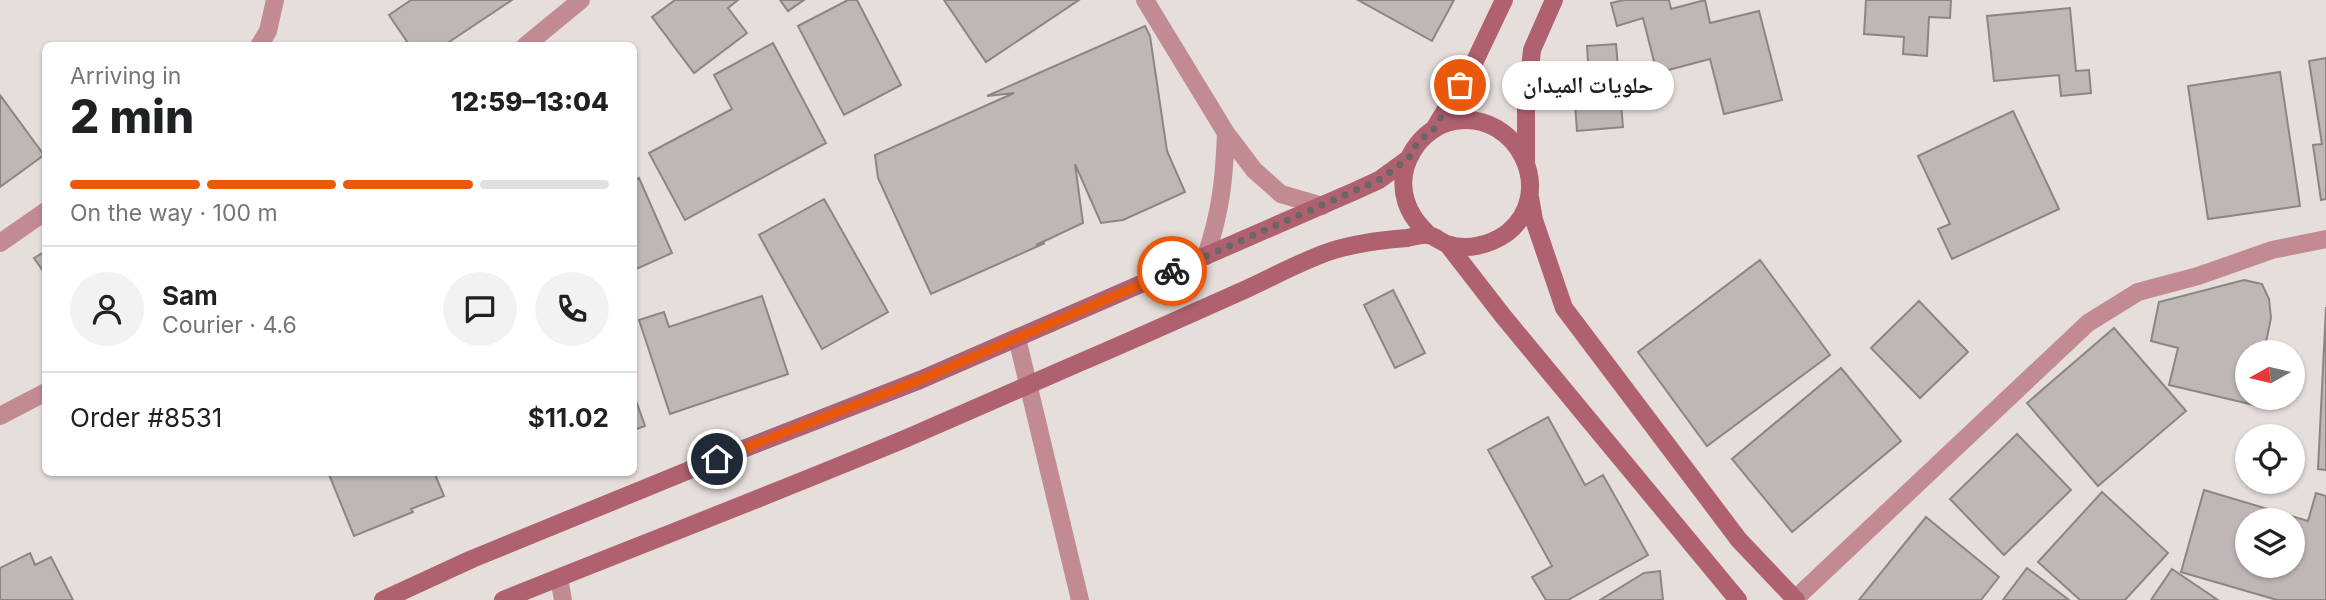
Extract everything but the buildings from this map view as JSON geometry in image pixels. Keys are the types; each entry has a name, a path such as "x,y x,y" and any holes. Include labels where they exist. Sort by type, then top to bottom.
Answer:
{"main road":[{"path":"1434,129 1474,63 1504,0"},
{"path":"1526,162 1526,109 1532,50 1554,0"},
{"path":"1530,193 1523,214 1510,231 1491,243 1470,247 1448,245 1429,235 1414,219 1405,199 1403,179 1408,159 1418,142 1434,129 1453,121 1473,120 1493,125 1510,136 1522,152 1529,171 1534,220 1564,308 1739,540 1796,599"},
{"path":"383,600 472,559 920,380 1322,206 1379,180 1408,159"},
{"path":"503,600 907,438 1154,331 1325,253 1357,243 1429,235"},
{"path":"1448,245 1503,316 1738,600"}],"street":[{"path":"261,42 268,31 275,0"},
{"path":"530,42 582,0"},
{"path":"1145,0 1226,133 1254,170 1281,194 1322,206"},
{"path":"1206,256 1218,221 1224,188 1226,133"},
{"path":"0,243 42,214"},
{"path":"1796,599 2088,323 2138,292 2198,276 2272,250 2326,239"},
{"path":"1017,338 1080,600"},
{"path":"0,416 42,394"},
{"path":"559,578 563,600"}],"way so far":[{"path":"1172,271 1379,180 1408,159 1418,142 1434,129 1460,85"}],"place":[{"name":"حلويات الميدان","path":"1460,85"}],"route":[{"path":"717,459 920,380 1172,271"}]}
